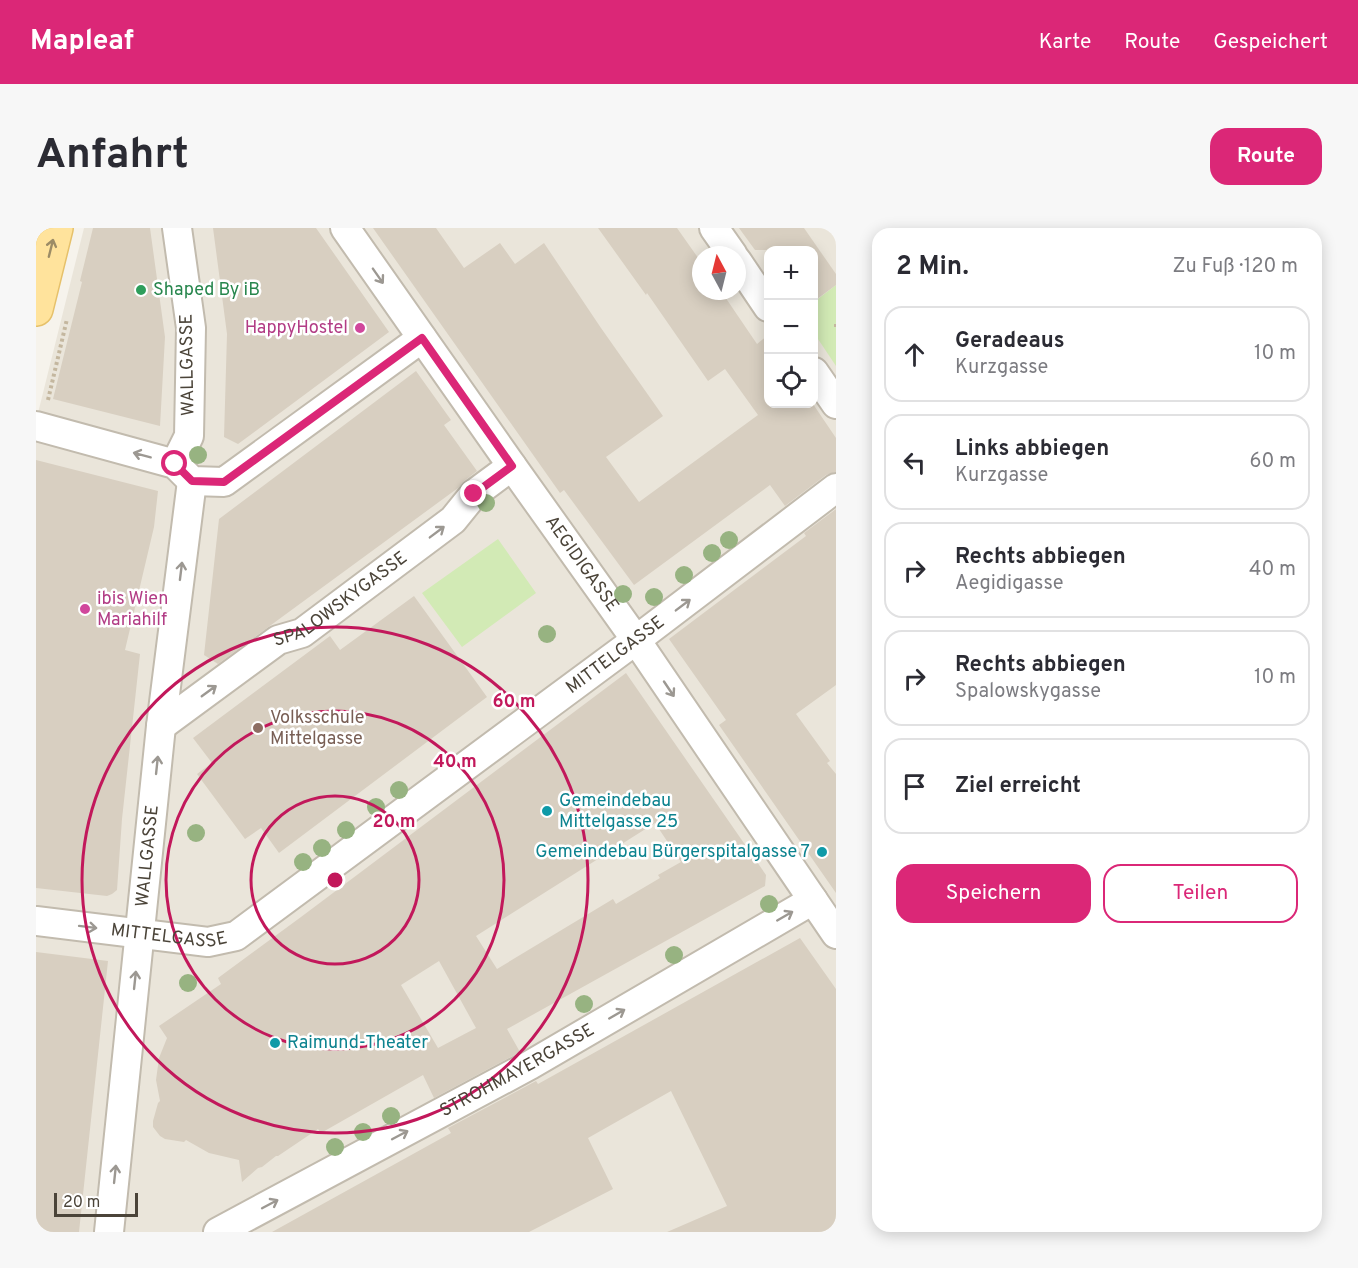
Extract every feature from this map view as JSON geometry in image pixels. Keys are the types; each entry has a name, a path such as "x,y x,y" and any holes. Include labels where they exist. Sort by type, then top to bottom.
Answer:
{"main road":[{"path":"36,309 56,228"}],"street":[{"name":"WALLGASSE","path":"110,1232 189,436 191,328 177,228"},
{"name":"AEGIDIGASSE","path":"345,228 636,640 836,934"},
{"path":"714,228 727,246"},
{"path":"746,274 764,301"},
{"path":"36,426 184,472 224,482 422,338"},
{"path":"818,379 836,404"},
{"name":"SPALOWSKYGASSE","path":"162,726 278,640 302,633 453,520 474,494 512,466"},
{"name":"MITTELGASSE","path":"36,921 208,942 236,936 636,640 836,488"},
{"name":"STROHMAYERGASSE","path":"218,1232 530,1065 813,900"}],"path":[{"path":"836,324 836,329"}],"shaded area":[{"path":"84,228 836,228 836,1232 36,1232 36,421"}],"green space":[{"path":"836,285 836,366 818,339 818,299"},
{"path":"498,539 536,593 462,647 422,593"}],"building":[{"path":"93,228 150,228 165,337 160,426 53,399"},
{"path":"213,228 316,228 389,332 238,444 224,437 227,334"},
{"path":"373,228 436,228 464,268 500,243 515,264 544,243 663,416 606,457 639,502 758,415 725,369 708,381 647,293 646,295 598,228 677,228 692,249 692,300 727,300 757,344 764,338 764,408 816,408 836,438 836,472 826,475 785,506 770,485 634,585 564,490 560,493"},
{"path":"739,228 804,228 817,246 764,246 764,250 755,250"},
{"path":"818,248 836,274 836,285 818,298"},
{"path":"416,371 451,420 444,425 477,471 458,488 218,664 204,655 219,519"},
{"name":"ibis Wien Mariahilf","path":"36,460 158,491 154,527 125,650 140,654 122,819 117,890 107,896 36,888"},
{"path":"836,509 836,685 796,714 830,761 827,763 836,774 836,893 719,725 726,720 669,639 806,536 804,533"},
{"name":"Volksschule Mittelgasse","path":"414,596 487,697 279,853 261,828 245,839 197,774 212,763 193,738 330,636 340,650"},
{"path":"626,673 766,875 765,886 507,1029 520,1052 434,1098 423,1075 321,1133 318,1129 258,1168 242,1182 239,1160 209,1153 186,1140 184,1142 165,1139 153,1127 160,1101 156,1080 159,1058 167,1038 159,1026 221,984 218,978","holes":["655,823 681,862 658,875 660,878 616,904 613,899 497,969 476,936","439,961 476,1028 438,1048 401,985"]},
{"path":"800,938 836,989 836,1232 667,1232 727,1206 671,1091 588,1138 613,1189 529,1232 272,1232 451,1133 448,1128 536,1081 538,1084"},
{"path":"36,952 108,961 79,1232 36,1232"}],"place":[{"name":"Shaped By iB","path":"141,290"},
{"name":"HappyHostel","path":"360,328"},
{"name":"ibis Wien Mariahilf","path":"85,609"},
{"name":"Volksschule Mittelgasse","path":"258,728"},
{"name":"Gemeindebau Mittelgasse 25","path":"547,811"},
{"name":"Gemeindebau Bürgerspitalgasse 7","path":"822,852"},
{"name":"Raimund-Theater","path":"275,1043"}],"route":[{"path":"175,464 192,481 224,482 422,338 512,466 474,494"}]}
